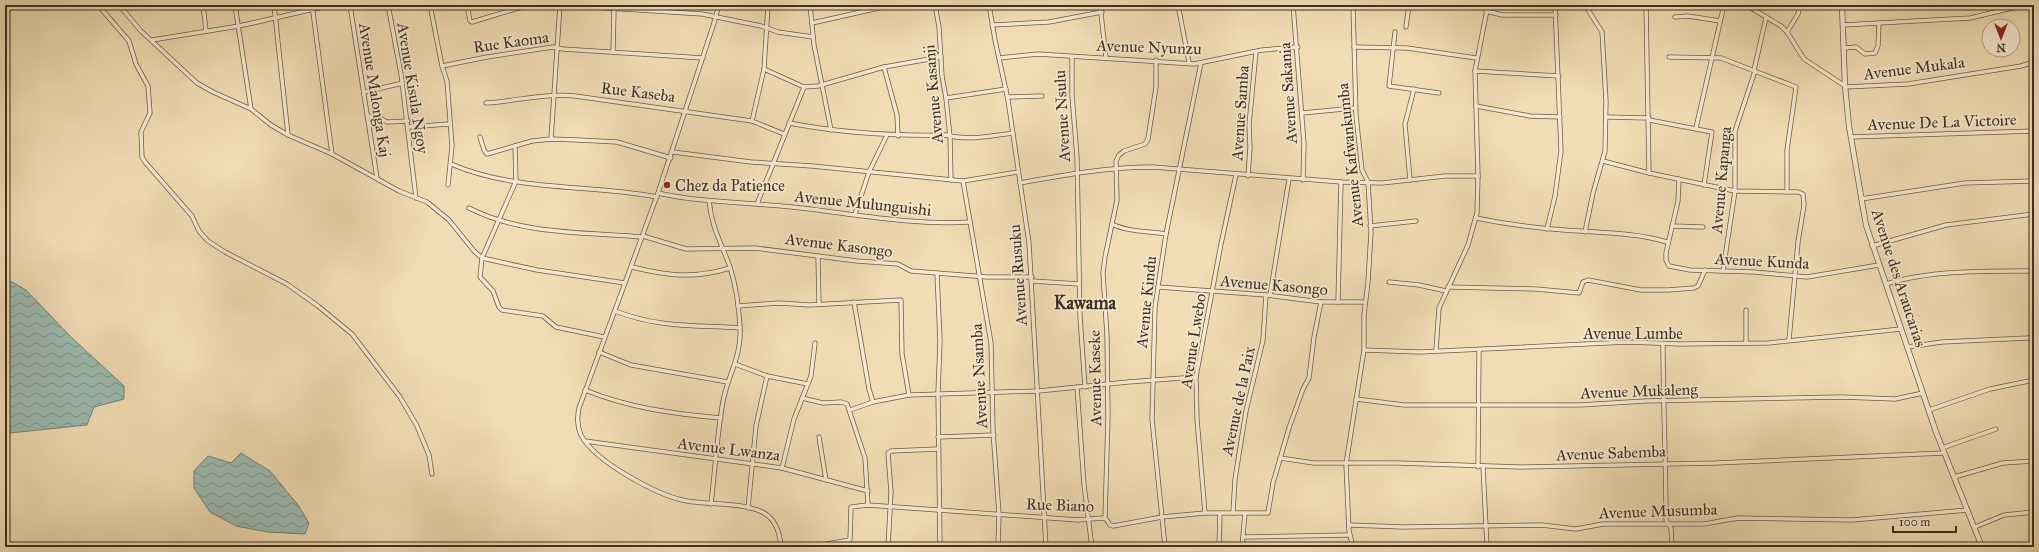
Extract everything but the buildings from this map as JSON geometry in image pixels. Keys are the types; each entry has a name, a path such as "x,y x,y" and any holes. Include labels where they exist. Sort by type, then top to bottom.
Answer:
{"street":[{"path":"98,5 129,41 136,64 148,86 150,112 141,132 142,157 145,162 192,216 199,231 208,241 225,252 287,284 313,302 352,334 400,397 417,426 429,455 432,474"},
{"path":"119,5 136,26 197,83 251,109 271,125 288,135 332,154 399,191 437,209 450,220 474,251 482,258 537,270 626,284"},
{"path":"203,5 206,31"},
{"path":"235,5 251,109"},
{"path":"274,5 288,135"},
{"path":"152,40 239,26 276,18 312,7 332,5"},
{"name":"Avenue Malonga Kaj","path":"350,5 377,178"},
{"name":"Avenue Kisula Ngoy","path":"388,5 403,83 416,198"},
{"path":"430,5 442,66 447,81 449,124 452,146 448,186"},
{"path":"467,5 470,21 477,22 515,8 533,5"},
{"path":"552,139 553,94 558,47 560,5 695,14 761,26 766,30 802,37 813,37"},
{"path":"718,5 716,18 685,110 671,158 632,268 614,311 585,390 579,408 578,420 581,435 585,441 597,456 607,463 653,488 678,499 748,508 759,511 770,517 780,535 781,547"},
{"path":"752,121 764,69 768,5"},
{"path":"810,5 813,37 832,130"},
{"path":"812,23 892,5"},
{"name":"Avenue Kasanji","path":"935,5 942,83 946,98 950,136 951,180"},
{"name":"Avenue Rusuku","path":"989,5 1008,98 1029,243 1046,518 1046,547"},
{"path":"1100,5 1106,58"},
{"path":"1189,5 1178,6 1190,62"},
{"name":"Avenue Sakania","path":"1293,5 1298,47 1304,144 1303,180"},
{"name":"Avenue Kafwankumba","path":"1353,5 1355,108 1362,170 1368,182 1370,226 1368,282 1365,302 1364,350 1346,464 1349,525 1353,547"},
{"path":"1406,27 1409,5"},
{"path":"1436,350 1437,317 1446,291 1468,245 1476,218 1478,176 1475,71 1476,58 1488,5"},
{"path":"1547,229 1555,196 1559,168 1559,76 1555,5"},
{"path":"1585,5 1602,32 1606,117 1606,144 1585,232"},
{"path":"1646,5 1649,174"},
{"path":"1696,128 1724,5"},
{"path":"1746,5 1787,32 1804,59 1845,87"},
{"path":"1787,32 1798,14 1800,5"},
{"name":"Avenue des Araucarias","path":"1842,5 1845,87 1851,138 1866,225 1943,450 1982,547"},
{"path":"1843,25 1975,18 2025,5"},
{"path":"312,7 332,154"},
{"path":"613,52 614,9"},
{"path":"1486,11 1502,15 1556,15"},
{"path":"992,25 1042,22 1102,12"},
{"path":"1675,17 1688,16 1720,21"},
{"name":"Avenue Kapanga","path":"1723,271 1735,191 1735,131 1754,70 1766,18"},
{"path":"1844,48 1856,47 1865,54 1875,53 1878,46 1880,23"},
{"path":"1395,32 1389,86 1439,93"},
{"name":"Rue Kaoma","path":"442,66 524,50 558,47 563,50 703,58"},
{"name":"Avenue Nyunzu","path":"999,58 1030,54 1201,63 1256,52 1298,47"},
{"path":"1354,47 1394,47 1476,58"},
{"name":"Avenue Samba","path":"1248,176 1250,159 1249,125 1256,52"},
{"path":"1669,57 1712,56 1726,59 1797,88 1788,143 1787,192"},
{"path":"764,69 804,87 822,84 884,67 940,57"},
{"name":"Avenue Nsulu","path":"1072,57 1077,173"},
{"name":"Avenue Kaseke","path":"1106,518 1108,384 1103,273 1116,200 1118,168 1116,161 1119,155 1132,147 1145,144 1148,139 1156,87 1156,60"},
{"name":"Avenue Mukala","path":"1845,87 1908,84 2021,66 2034,62"},
{"name":"Avenue Kindu","path":"1165,547 1152,419 1155,307 1166,234 1178,170 1201,63"},
{"path":"884,67 897,115 898,136"},
{"path":"1475,71 1559,76"},
{"path":"364,92 403,83"},
{"path":"757,204 772,163 804,87"},
{"path":"946,98 1006,89"},
{"path":"1410,180 1405,124 1414,89"},
{"name":"Rue Kaseba","path":"486,103 553,94 685,110 752,121 784,134"},
{"path":"1008,98 1042,96"},
{"path":"1476,106 1530,116 1560,117"},
{"path":"1302,113 1355,108"},
{"path":"367,116 378,117 387,122 408,121"},
{"path":"1606,117 1649,119 1696,128 1712,133 1704,185"},
{"path":"789,123 832,130 898,136 985,137 1013,133"},
{"path":"409,127 449,124"},
{"name":"Avenue De La Victoire","path":"1851,138 2034,132"},
{"path":"855,214 869,172 887,135"},
{"path":"480,136 486,153 552,139 609,141 671,158"},
{"path":"515,146 516,181 500,222 482,258 480,277 493,291 500,309 514,313 543,316 556,327 604,337"},
{"path":"673,152 963,181 1018,172"},
{"path":"1602,161 1649,174 1735,191 1801,192 1804,196 1789,340"},
{"name":"Avenue Mulunguishi","path":"450,164 480,175 539,186 599,189 917,221 952,223 970,222"},
{"path":"1020,183 1077,173 1118,168 1153,167 1248,176 1341,182 1382,183 1445,176 1478,176"},
{"path":"1077,173 1079,284 1085,387"},
{"name":"Avenue Lwebo","path":"1205,513 1197,419 1196,378 1221,244 1236,175"},
{"path":"1268,295 1289,179"},
{"path":"1476,218 1547,229 1654,238 1668,242 1678,201 1679,179"},
{"path":"1861,199 1978,182 2034,180"},
{"name":"Avenue Nsamba","path":"963,181 992,343 994,435 999,514 998,547"},
{"path":"1338,302 1341,182"},
{"path":"708,201 713,228 730,268 738,306 740,328 740,350 728,382 721,418 711,504"},
{"name":"Avenue Kasongo","path":"469,208 500,222 565,232 643,237 686,249 722,247 755,248 871,263 898,264 911,271 981,277 1032,277"},
{"path":"1872,246 1946,225 2034,214"},
{"path":"1370,226 1416,221"},
{"path":"1112,224 1126,230 1166,234"},
{"path":"1672,226 1703,227"},
{"name":"Avenue Kunda","path":"1668,242 1666,260 1668,266 1690,270 1815,276 1879,265"},
{"path":"818,256 819,304"},
{"path":"632,268 680,276 703,275 730,268"},
{"path":"1448,287 1541,289 1579,293 1583,282 1588,280 1641,290 1668,290 1694,288 1698,286 1705,270"},
{"path":"1886,284 1896,281 1938,275 2034,271"},
{"path":"937,273 940,341 938,393 940,547"},
{"path":"1032,281 1079,284"},
{"path":"1389,282 1419,285 1446,291"},
{"name":"Avenue Kasongo","path":"1158,286 1213,292 1268,295 1322,302 1365,302"},
{"name":"Avenue de la Paix","path":"1233,513 1235,479 1246,411 1263,340 1268,295"},
{"path":"738,306 779,303 819,304 901,300 902,354 909,395"},
{"path":"854,302 869,389 873,402"},
{"path":"1280,458 1303,389 1309,380 1314,337 1322,302"},
{"path":"1746,310 1746,343"},
{"path":"614,311 638,319 667,325 740,328"},
{"name":"Avenue Lumbe","path":"1364,350 1406,352 1479,350 1628,342 1663,344 1746,343 1901,329"},
{"path":"1907,347 1937,343 2028,338 2034,335"},
{"path":"782,468 794,419 808,384 812,368 815,343"},
{"path":"1663,344 1666,520 1671,528 1672,547"},
{"path":"1478,467 1479,350"},
{"path":"599,352 631,365 728,382"},
{"path":"736,364 766,376 808,384"},
{"path":"748,508 751,464 757,419 766,376"},
{"path":"850,410 873,402 909,395 1038,391 1108,384 1196,378"},
{"path":"1929,410 1990,389 2034,380"},
{"path":"1077,387 1084,484 1092,547"},
{"path":"585,390 603,397 644,408 721,418"},
{"name":"Avenue Mukaleng","path":"1356,399 1392,404 1580,405 1663,401 1841,397 1895,399 1923,393"},
{"path":"802,398 823,403 844,402 847,404 863,451 868,491 868,505"},
{"name":"Avenue Sabemba","path":"1280,458 1304,463 1398,463 1478,467 1724,463 1943,450 1996,429"},
{"path":"938,437 994,435"},
{"path":"818,437 826,480"},
{"name":"Avenue Lwanza","path":"585,441 782,468 868,491"},
{"path":"888,547 890,506 889,452 938,450"},
{"name":"Rue Biano","path":"826,544 850,540 852,506 890,506 939,511 1046,518 1106,518 1110,525 1113,526 1162,517 1205,513 1266,513 1270,510 1273,483 1280,458"},
{"path":"1954,476 2003,463 2034,461"},
{"path":"1483,467 1487,547"},
{"name":"Avenue Musumba","path":"1349,525 1404,527 1541,525 1576,529 1603,524 1704,524 1738,518 1852,520 1968,510"},
{"path":"1975,527 2004,515 2034,512"},
{"path":"1219,547 1220,513"},
{"path":"1242,547 1245,513"},
{"path":"1243,537 1350,535"}],"water":[{"path":"5,278 26,290 71,337 124,386 124,399 94,407 87,425 10,433 5,430"},
{"path":"241,453 270,471 298,505 309,523 305,534 267,532 236,526 210,512 194,488 194,471 208,456 231,463"}],"place":[{"name":"Chez da Patience","path":"667,185"}],"district":[{"name":"Kawama","path":"1085,303"}]}
